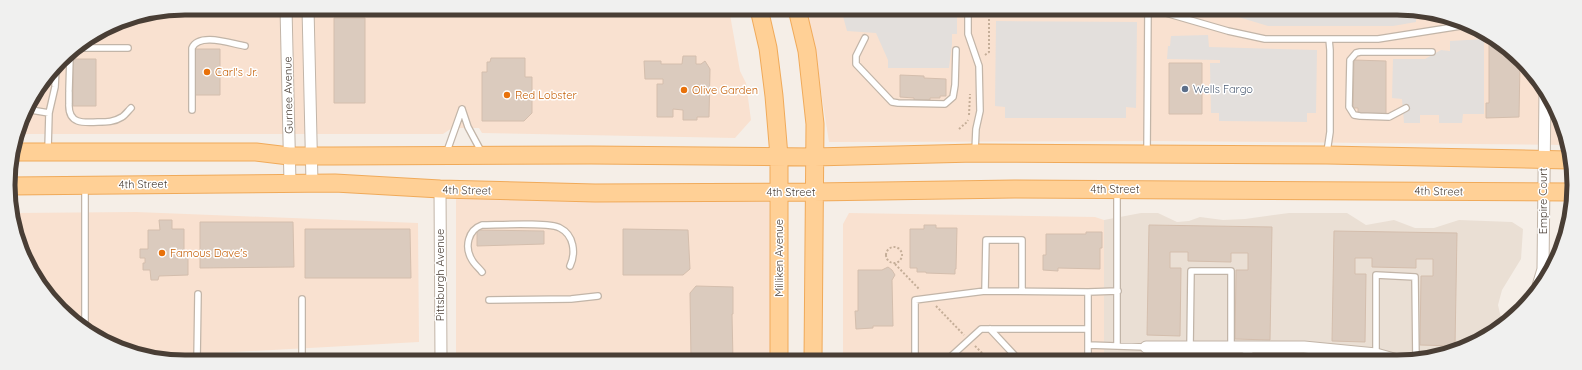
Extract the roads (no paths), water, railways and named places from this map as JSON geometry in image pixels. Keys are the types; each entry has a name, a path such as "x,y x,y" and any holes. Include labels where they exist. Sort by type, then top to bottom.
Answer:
{"main road":[{"name":"Milliken Avenue","path":"760,15 768,48 779,156 779,355"},
{"path":"798,15 806,51 815,124 813,355"},
{"path":"18,152 256,152 289,156 814,157 975,153 1327,155 1565,160"},
{"name":"4th Street","path":"15,186 335,182 440,189 595,193 1014,189 1567,192"}],"street":[{"name":"Gurnee Avenue","path":"286,15 290,182"},
{"name":"Gurnee Avenue","path":"308,15 312,182"},
{"name":"Empire Court","path":"1542,274 1543,269 1545,102"},
{"name":"Pittsburgh Avenue","path":"440,189 441,355"},
{"path":"1146,347 1304,347 1380,355"}],"lane":[{"path":"968,15 968,34 979,66 980,111 976,129 975,153"},
{"path":"1146,154 1148,15"},
{"path":"1174,15 1259,38 1378,39 1458,26"},
{"path":"865,38 856,56 856,64 892,102 898,103 945,104 954,98 956,50"},
{"path":"192,110 192,48 194,44 206,39 245,46"},
{"path":"1327,155 1330,124 1329,39"},
{"path":"85,48 128,48"},
{"path":"1406,108 1389,117 1354,115 1349,107 1350,60 1356,53 1360,52 1432,52"},
{"path":"70,60 68,111 71,117 76,121 84,123 112,122 123,116 131,108"},
{"path":"48,152 49,113 56,87 56,74"},
{"path":"446,156 462,109 468,127 483,156"},
{"path":"33,110 49,113"},
{"path":"85,185 85,322"},
{"path":"1117,189 1117,346"},
{"path":"482,272 472,260 468,249 469,236 474,228 482,225 547,225 559,228 568,235 572,243 573,260 570,266"},
{"path":"986,291 986,240 1022,240 1022,291"},
{"path":"1190,347 1191,271 1231,271 1236,347 1250,355"},
{"path":"1376,354 1376,275 1415,276 1416,354"},
{"path":"915,355 915,300 986,291 1118,291"},
{"path":"1088,292 1088,355"},
{"path":"197,355 198,294"},
{"path":"489,300 571,299 598,296"},
{"path":"302,298 302,355"},
{"path":"952,355 981,329 1088,329"},
{"path":"990,329 1014,355"},
{"path":"1088,345 1146,347"}],"place":[{"name":"Carl's Jr.","path":"207,72"},
{"name":"Wells Fargo","path":"1185,89"},
{"name":"Olive Garden","path":"684,90"},
{"name":"Red Lobster","path":"507,95"},
{"name":"Famous Dave's","path":"162,253"}]}
